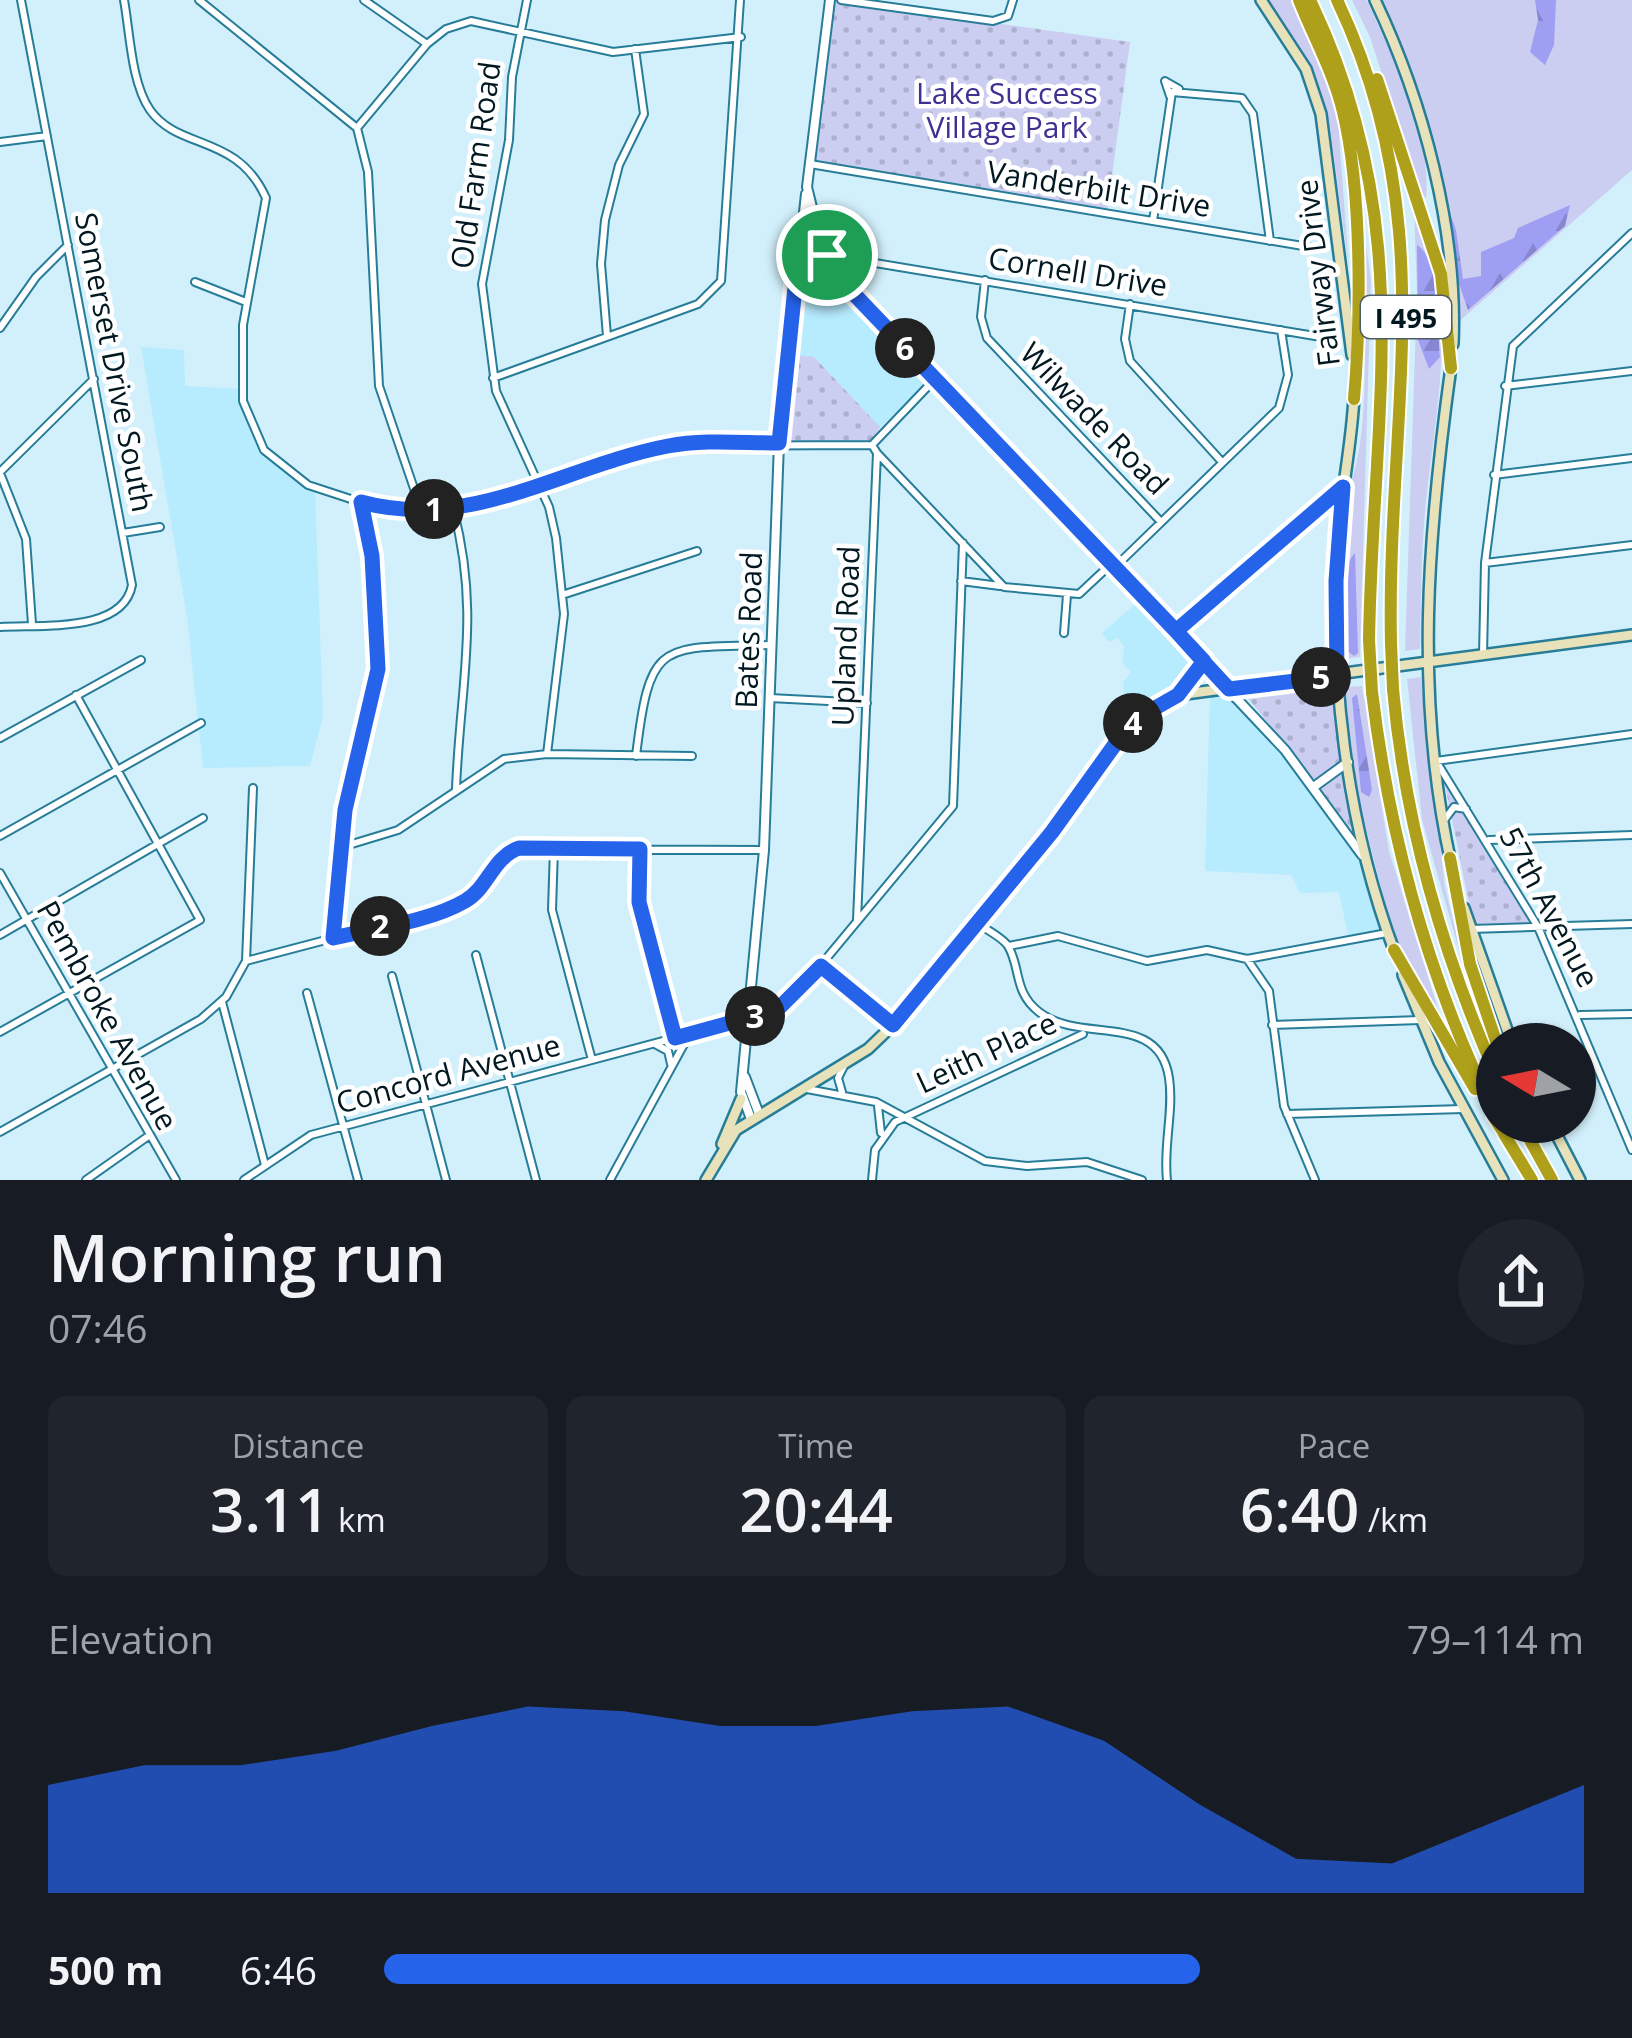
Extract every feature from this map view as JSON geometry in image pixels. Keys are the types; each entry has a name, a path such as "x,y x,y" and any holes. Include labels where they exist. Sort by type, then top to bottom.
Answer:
{"highway":[{"path":"1299,0 1339,95 1349,146 1358,356 1354,407"},
{"name":"I 495","path":"1310,0 1359,124 1380,231 1383,329 1369,640 1386,792 1408,890 1441,991 1476,1070"},
{"name":"I 495","path":"1337,0 1358,46 1391,154 1405,261 1391,644 1405,791 1427,884 1476,1028"},
{"path":"1358,46 1385,94 1438,265 1451,368"},
{"path":"1450,858 1470,964 1490,1023"},
{"path":"1394,950 1476,1087"},
{"name":"I 495","path":"1509,1143 1532,1180"},
{"path":"1533,1143 1555,1180"},
{"path":"1539,1143 1555,1180"}],"main road":[{"name":"Fairway Drive","path":"1261,0 1306,69 1321,114 1354,407 1336,581 1337,676 1366,861 1420,1020 1462,1109 1503,1180"},
{"path":"1375,0 1424,139 1451,273 1454,328 1429,527 1427,662 1450,858 1505,1023"},
{"path":"1178,695 1632,635"},
{"path":"721,1152 755,1117 844,1065 893,1025 1134,722 1178,695 1204,661"},
{"path":"706,1180 741,1100"},
{"path":"1561,1143 1580,1180"}],"street":[{"name":"Somerset Drive South","path":"0,627 99,618 122,607 132,585 21,0"},
{"path":"124,0 149,108 172,130 227,152 266,199 246,302 242,389 256,437 291,476 361,502 453,508 540,489 667,446 779,443 874,449 1004,586"},
{"path":"200,0 357,128 368,172 380,386 421,509"},
{"path":"364,0 427,44"},
{"name":"Old Farm Road","path":"527,0 512,77 509,140 483,270 493,378 553,518 562,595 548,754"},
{"path":"493,378 698,304 721,280 740,0"},
{"name":"Bates Road","path":"741,1100 764,850 779,443 830,0"},
{"path":"841,0 995,21 1010,14 1012,0"},
{"path":"357,128 427,44 446,29 471,21 582,48 634,50 741,37"},
{"path":"607,337 601,264 605,220 619,165 644,114 634,50"},
{"path":"1153,221 1170,96 1179,89 1247,102 1270,241"},
{"path":"0,142 47,136"},
{"name":"Vanderbilt Drive","path":"810,164 1309,248"},
{"path":"807,187 827,255 853,293 1204,661 1315,786 1366,861"},
{"path":"1483,655 1485,563 1494,475 1505,386 1520,334 1632,233"},
{"path":"0,328 36,277 68,245"},
{"path":"797,268 827,255"},
{"name":"Cornell Drive","path":"827,255 1321,337"},
{"name":"Wilwade Road","path":"985,280 982,325 994,347 1161,522"},
{"path":"195,282 246,302"},
{"path":"1130,304 1125,339 1130,361 1223,463"},
{"path":"963,543 962,581 1067,595 1084,592 1269,421 1285,396 1282,330"},
{"path":"1505,386 1632,370"},
{"path":"32,624 26,539 0,472 94,379"},
{"path":"874,449 935,379"},
{"name":"Upland Road","path":"857,923 874,449"},
{"path":"1494,475 1632,458"},
{"path":"1176,631 1343,487"},
{"path":"333,938 348,788 369,722 378,669 372,556 361,502"},
{"path":"453,508 464,551 471,649 456,788"},
{"path":"123,533 160,527"},
{"path":"1485,563 1632,545"},
{"path":"562,595 697,551"},
{"name":"Concord Avenue","path":"244,1180 309,1136 783,1007 953,806 962,581"},
{"path":"1064,634 1067,595"},
{"path":"636,755 646,682 664,657 692,647 771,645"},
{"path":"0,738 141,660"},
{"path":"0,1032 197,921 196,908 76,695"},
{"path":"770,698 867,703"},
{"path":"0,836 201,723"},
{"path":"1436,761 1632,734"},
{"path":"342,847 398,830 504,759 548,754 692,756"},
{"name":"57th Avenue","path":"1436,761 1489,840 1538,927 1580,1016 1632,1150"},
{"path":"1315,786 1348,762"},
{"path":"0,1132 222,1002 246,961 253,788"},
{"path":"1444,820 1454,807 1469,811"},
{"path":"0,935 202,818"},
{"path":"1489,840 1632,835"},
{"path":"246,961 454,906 479,890 506,854 554,848 764,850"},
{"path":"554,848 552,910 592,1060"},
{"path":"640,849 639,902 675,1038"},
{"name":"Pembroke Avenue","path":"0,873 176,1180"},
{"path":"978,923 1009,946 1023,993 1040,1013 1087,1033 1129,1032 1149,1042 1165,1063 1169,1080 1165,1179"},
{"path":"1471,929 1632,924"},
{"path":"1009,946 1058,936 1148,961 1216,950 1247,959 1387,933"},
{"path":"476,955 536,1180"},
{"path":"1247,959 1269,992 1287,1114 1315,1180"},
{"path":"821,966 893,1025"},
{"path":"392,976 446,1180"},
{"path":"308,993 358,1180"},
{"path":"222,1002 265,1165"},
{"path":"1580,1016 1632,1013"},
{"path":"1272,1025 1420,1020"},
{"path":"1064,1024 1065,1043"},
{"name":"Leith Place","path":"905,1115 1087,1033"},
{"path":"610,1180 689,1034"},
{"path":"654,1044 668,1051 671,1067"},
{"path":"844,1065 838,1078 844,1095"},
{"name":"Bates Road","path":"745,1076 755,1117"},
{"path":"804,1088 876,1102 985,1161 1015,1166 1087,1162 1142,1180"},
{"path":"741,1100 755,1117"},
{"path":"872,1180 883,1116 876,1102"},
{"path":"927,1126 931,1104"},
{"path":"1287,1114 1462,1109"},
{"path":"878,1142 905,1115"},
{"path":"86,1180 148,1136"}],"shaded area":[{"path":"825,257 934,379 880,427 814,357 789,355 799,269"},
{"path":"141,347 184,350 185,386 242,389 264,450 279,467 315,488 323,717 310,766 203,768 187,617"},
{"path":"1143,597 1204,661 1178,695 1134,722 1126,708 1123,682 1131,672 1122,662 1124,647 1118,638 1109,642 1102,633"},
{"path":"1229,689 1285,750 1366,861 1387,933 1349,940 1339,892 1300,893 1291,875 1205,871 1210,691"}],"green space":[{"name":"Lake Success Village Park","path":"830,0 1130,42 1107,213 809,164"},
{"path":"1267,0 1291,0 1337,108 1349,269 1329,120 1314,77"},
{"path":"1352,0 1367,0 1408,96 1423,148 1426,198 1420,192 1370,37"},
{"path":"1376,0 1632,0 1632,170 1455,325 1431,163"},
{"path":"1535,0 1556,0 1554,45 1545,65 1530,52 1538,20"},
{"path":"1357,177 1371,281 1360,657 1342,659 1346,493 1356,465 1365,386"},
{"path":"1442,191 1456,230 1463,279 1481,276 1481,252 1514,238 1518,228 1570,205 1565,226 1468,310 1456,275"},
{"path":"1414,211 1437,282 1441,355 1424,519 1420,649 1405,651 1417,292"},
{"path":"1417,245 1430,264 1436,295 1440,357 1429,369 1418,340"},
{"path":"789,355 814,357 880,427 870,443 781,441"},
{"path":"1355,553 1358,653 1354,656 1346,650 1341,599 1345,573"},
{"path":"1421,677 1445,888 1473,999 1422,820 1407,679"},
{"path":"1335,681 1354,824 1350,828 1245,694"},
{"path":"1362,686 1389,851 1441,1019 1393,935 1358,797 1344,687"},
{"path":"1357,694 1372,790 1369,797 1361,792 1352,698"},
{"path":"1443,775 1530,923 1473,924"}],"route":[{"path":"827,255 797,268 779,443 667,446 523,495 472,506 395,508 361,502 372,556 378,669 369,722 348,788 333,938 454,906 479,890 502,856 519,848 640,849 639,902 675,1038 777,1010 821,966 893,1025 1052,832 1116,743 1141,716 1178,695 1204,661 1176,631 1343,487 1336,581 1337,676 1229,689 1204,661 1183,638 1176,631 853,293 827,255"}]}
